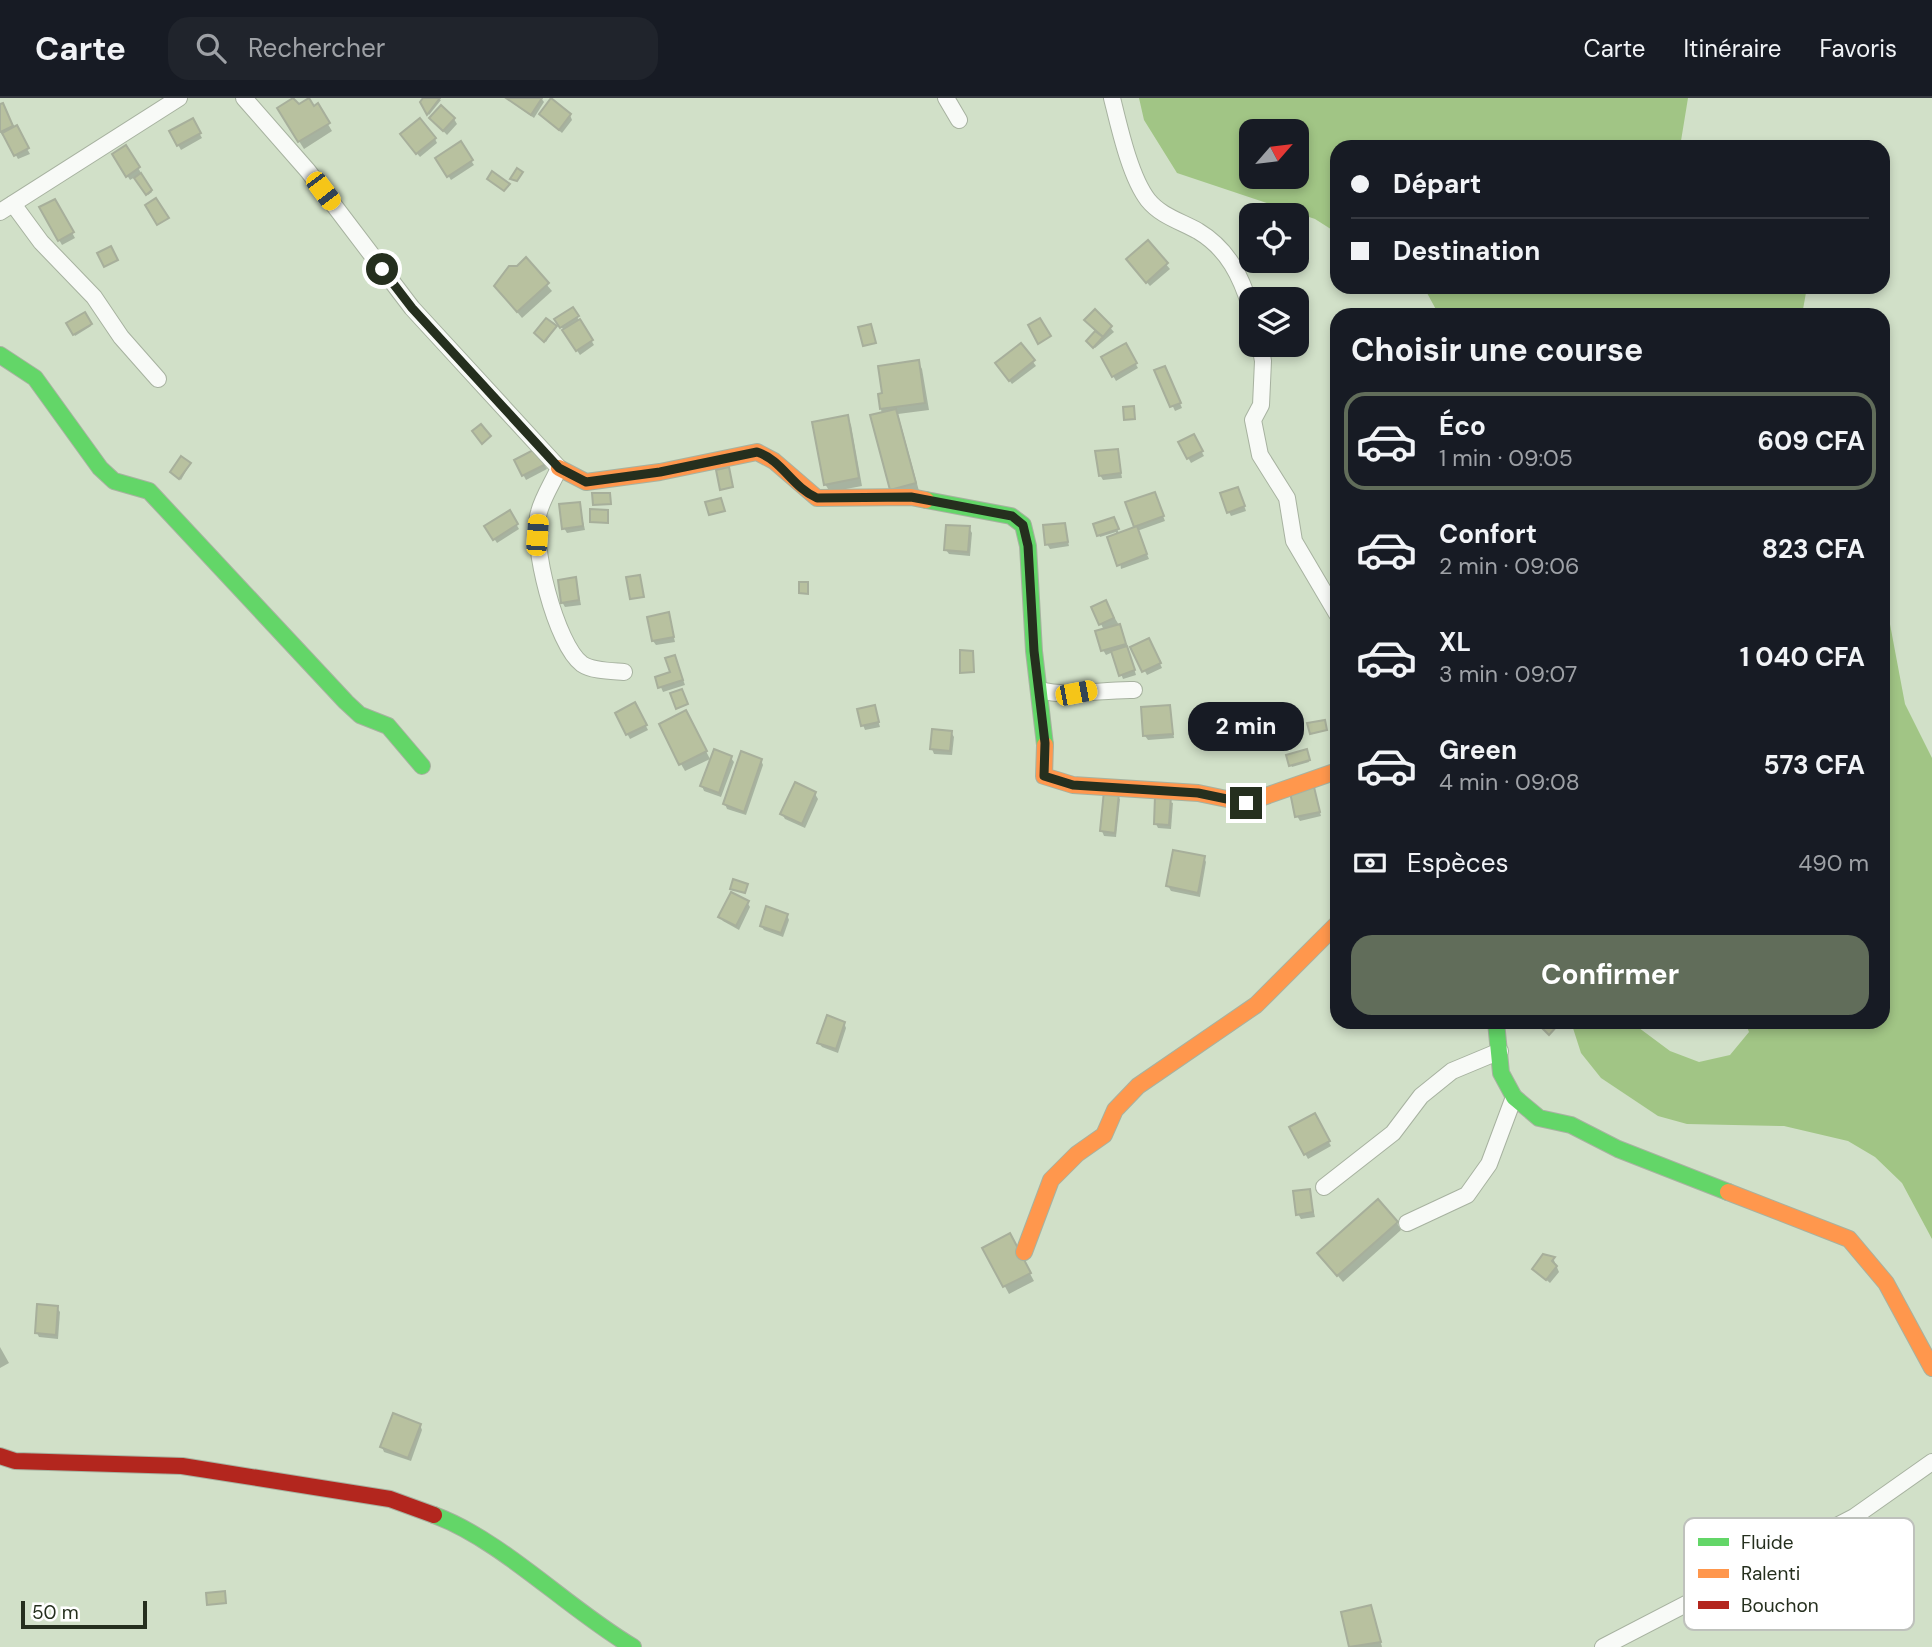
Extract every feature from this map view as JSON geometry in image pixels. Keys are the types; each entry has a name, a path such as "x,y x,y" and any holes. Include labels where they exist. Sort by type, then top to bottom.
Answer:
{"street":[{"path":"158,379 121,337 94,297 6,208 179,98"},
{"path":"244,98 307,171 412,308 559,468 586,482 660,472 757,452 770,456 803,492 817,498 911,497 1012,516 1023,525 1028,546 1045,743 1044,776 1055,782 1198,793 1246,803 1330,776"},
{"path":"946,98 959,120"},
{"path":"1112,98 1131,161 1147,198 1164,214 1220,246 1244,287"},
{"path":"0,355 35,378 100,468 114,481 149,491 346,702 360,715 388,726 422,766"},
{"path":"1262,357 1261,405 1253,420 1260,456 1287,498 1294,541 1330,602"},
{"path":"559,468 538,513 537,535 542,570 560,629 574,656 583,665 624,672"},
{"path":"1040,690 1059,694 1095,689 1134,691"},
{"path":"1024,1252 1051,1180 1077,1154 1104,1135 1115,1110 1138,1086 1256,1006 1330,928"},
{"path":"1497,1029 1501,1073 1514,1097 1539,1118 1571,1125 1618,1149 1849,1239 1864,1253 1911,1322 1932,1368"},
{"path":"1324,1187 1393,1133 1421,1097 1452,1070 1500,1051"},
{"path":"1407,1223 1467,1195 1489,1164 1514,1097"},
{"path":"0,1457 15,1461 182,1466 390,1499 464,1526 599,1627 633,1647"},
{"path":"1852,1518 1932,1462"},
{"path":"1603,1647 1684,1605"}],"green space":[{"path":"1139,98 1688,98 1681,140 1330,140 1330,229 1309,217 1309,203 1267,203 1177,173 1144,120"},
{"path":"1428,294 1806,294 1803,308 1435,308"},
{"path":"1890,624 1905,704 1932,758 1932,1239 1902,1183 1875,1157 1848,1141 1784,1126 1687,1124 1658,1116 1601,1078 1581,1053 1573,1029 1640,1029 1670,1051 1699,1062 1730,1055 1749,1032 1748,1029 1890,1029"}],"building":[{"path":"293,98 299,104 309,98 314,106 318,103 330,123 298,142 277,108"},
{"path":"423,98 440,98 427,115 420,102"},
{"path":"506,98 542,98 531,115"},
{"path":"551,98 571,114 559,130 539,114"},
{"path":"3,103 13,126 0,132 0,104"},
{"path":"441,105 455,118 443,131 429,118"},
{"path":"193,118 201,133 177,146 169,131"},
{"path":"420,118 436,138 416,154 400,134"},
{"path":"17,125 29,148 14,156 2,133"},
{"path":"461,141 473,160 447,177 435,158"},
{"path":"126,145 140,167 126,177 112,154"},
{"path":"517,168 523,172 517,181 510,179"},
{"path":"492,171 510,184 504,191 487,179"},
{"path":"141,173 152,190 146,195 134,178"},
{"path":"156,198 169,218 157,225 145,205"},
{"path":"55,199 74,232 58,241 39,207"},
{"path":"1148,240 1168,263 1146,283 1126,259"},
{"path":"111,246 118,260 104,267 97,253"},
{"path":"526,257 549,283 517,312 494,286 509,266 517,266"},
{"path":"573,307 579,316 560,328 554,319"},
{"path":"1095,309 1112,326 1103,337 1084,320"},
{"path":"85,312 92,324 73,335 66,323"},
{"path":"546,318 557,326 544,342 534,333"},
{"path":"1040,318 1051,336 1038,344 1028,325"},
{"path":"580,319 593,340 576,351 562,330"},
{"path":"871,324 876,343 863,346 858,327"},
{"path":"1095,331 1103,337 1093,348 1086,341"},
{"path":"1021,343 1035,360 1009,381 995,363"},
{"path":"1126,343 1137,363 1112,377 1101,357"},
{"path":"919,360 925,403 880,409 878,394 882,393 878,366"},
{"path":"1165,366 1181,403 1170,407 1154,370"},
{"path":"1134,406 1135,419 1124,420 1123,407"},
{"path":"896,409 916,483 890,490 870,415"},
{"path":"848,415 859,478 824,485 812,422"},
{"path":"481,424 491,436 482,444 472,431"},
{"path":"1194,434 1203,451 1187,459 1178,442"},
{"path":"537,448 546,464 522,476 514,460"},
{"path":"1118,449 1121,473 1099,476 1095,451"},
{"path":"181,456 191,463 179,479 170,472"},
{"path":"729,467 733,487 720,490 716,470"},
{"path":"1238,487 1245,506 1227,513 1220,493"},
{"path":"1155,492 1164,516 1134,527 1125,502"},
{"path":"592,493 610,493 611,504 593,505"},
{"path":"721,498 725,511 709,515 705,502"},
{"path":"580,502 583,526 562,529 559,504"},
{"path":"590,509 608,510 608,523 590,522"},
{"path":"510,510 518,524 493,540 484,526"},
{"path":"1114,517 1119,529 1097,536 1093,524"},
{"path":"1065,523 1068,542 1045,545 1043,525"},
{"path":"946,525 970,526 968,552 944,550"},
{"path":"1137,526 1147,554 1117,566 1107,537"},
{"path":"640,575 644,597 630,599 626,577"},
{"path":"576,577 579,600 561,603 558,580"},
{"path":"799,582 808,582 808,594 799,593"},
{"path":"1106,600 1114,618 1099,625 1091,607"},
{"path":"669,612 674,637 652,641 647,617"},
{"path":"1120,624 1126,644 1101,651 1095,631"},
{"path":"1149,638 1161,663 1142,672 1130,647"},
{"path":"1127,646 1135,670 1119,676 1111,651"},
{"path":"960,650 973,651 974,672 960,673"},
{"path":"675,655 683,680 658,688 655,677 670,672 665,658"},
{"path":"682,689 688,704 676,709 670,693"},
{"path":"635,702 647,725 626,735 615,713"},
{"path":"875,705 879,722 861,726 857,709"},
{"path":"1170,705 1173,734 1143,736 1141,707"},
{"path":"1270,709 1272,724 1236,730 1234,715"},
{"path":"686,710 707,751 679,765 659,724"},
{"path":"1325,720 1327,730 1310,734 1307,723"},
{"path":"932,729 952,731 950,751 930,749"},
{"path":"1298,730 1299,740 1283,743 1281,733"},
{"path":"714,749 732,756 719,793 700,786"},
{"path":"1307,749 1310,760 1289,766 1286,755"},
{"path":"741,751 762,759 744,812 723,804"},
{"path":"795,782 816,792 802,824 780,814"},
{"path":"1314,787 1320,812 1295,817 1290,792"},
{"path":"1104,791 1119,793 1115,833 1100,831"},
{"path":"1155,796 1171,796 1169,825 1154,824"},
{"path":"1173,850 1205,856 1198,893 1166,886"},
{"path":"733,879 748,884 745,893 730,889"},
{"path":"731,892 749,901 736,926 718,917"},
{"path":"766,906 788,914 781,933 760,926"},
{"path":"827,1015 845,1022 836,1049 817,1043"},
{"path":"1543,1029 1554,1029 1549,1035"},
{"path":"1315,1113 1330,1141 1304,1155 1289,1127"},
{"path":"1310,1189 1313,1212 1296,1215 1293,1191"},
{"path":"1378,1199 1398,1222 1337,1276 1317,1253"},
{"path":"1010,1233 1031,1273 1003,1287 982,1248"},
{"path":"1543,1254 1555,1257 1552,1261 1557,1266 1546,1280 1532,1269"},
{"path":"37,1304 58,1306 56,1335 35,1333"},
{"path":"393,1413 421,1424 408,1458 380,1447"},
{"path":"225,1591 226,1603 207,1605 206,1593"},
{"path":"1371,1605 1381,1642 1349,1647 1341,1612"}],"traffic: fast":[{"path":"0,355 35,378 100,468 114,481 149,491 346,702 360,715 388,726 422,766"},
{"path":"926,500 1011,516 1023,525 1028,546 1034,651 1045,745"},
{"path":"1497,1029 1501,1073 1514,1097 1539,1118 1571,1125 1618,1149 1728,1192"},
{"path":"434,1515 485,1541 633,1647"}],"traffic: slow":[{"path":"559,468 586,482 660,472 757,452 774,461 817,498 911,497 926,500"},
{"path":"1045,745 1044,776 1073,785 1198,793 1246,803 1330,773"},
{"path":"1024,1252 1051,1180 1077,1154 1104,1135 1115,1110 1138,1086 1256,1005 1330,931"},
{"path":"1728,1192 1849,1239 1886,1283 1932,1368"}],"traffic: jam":[{"path":"0,1456 15,1461 182,1466 390,1499 434,1515"}],"route":[{"path":"382,269 412,308 559,468 586,482 660,472 757,452 770,456 803,492 817,498 911,497 1012,516 1023,525 1028,546 1034,651 1045,743 1044,776 1055,782 1073,785 1198,793 1246,803"}]}
